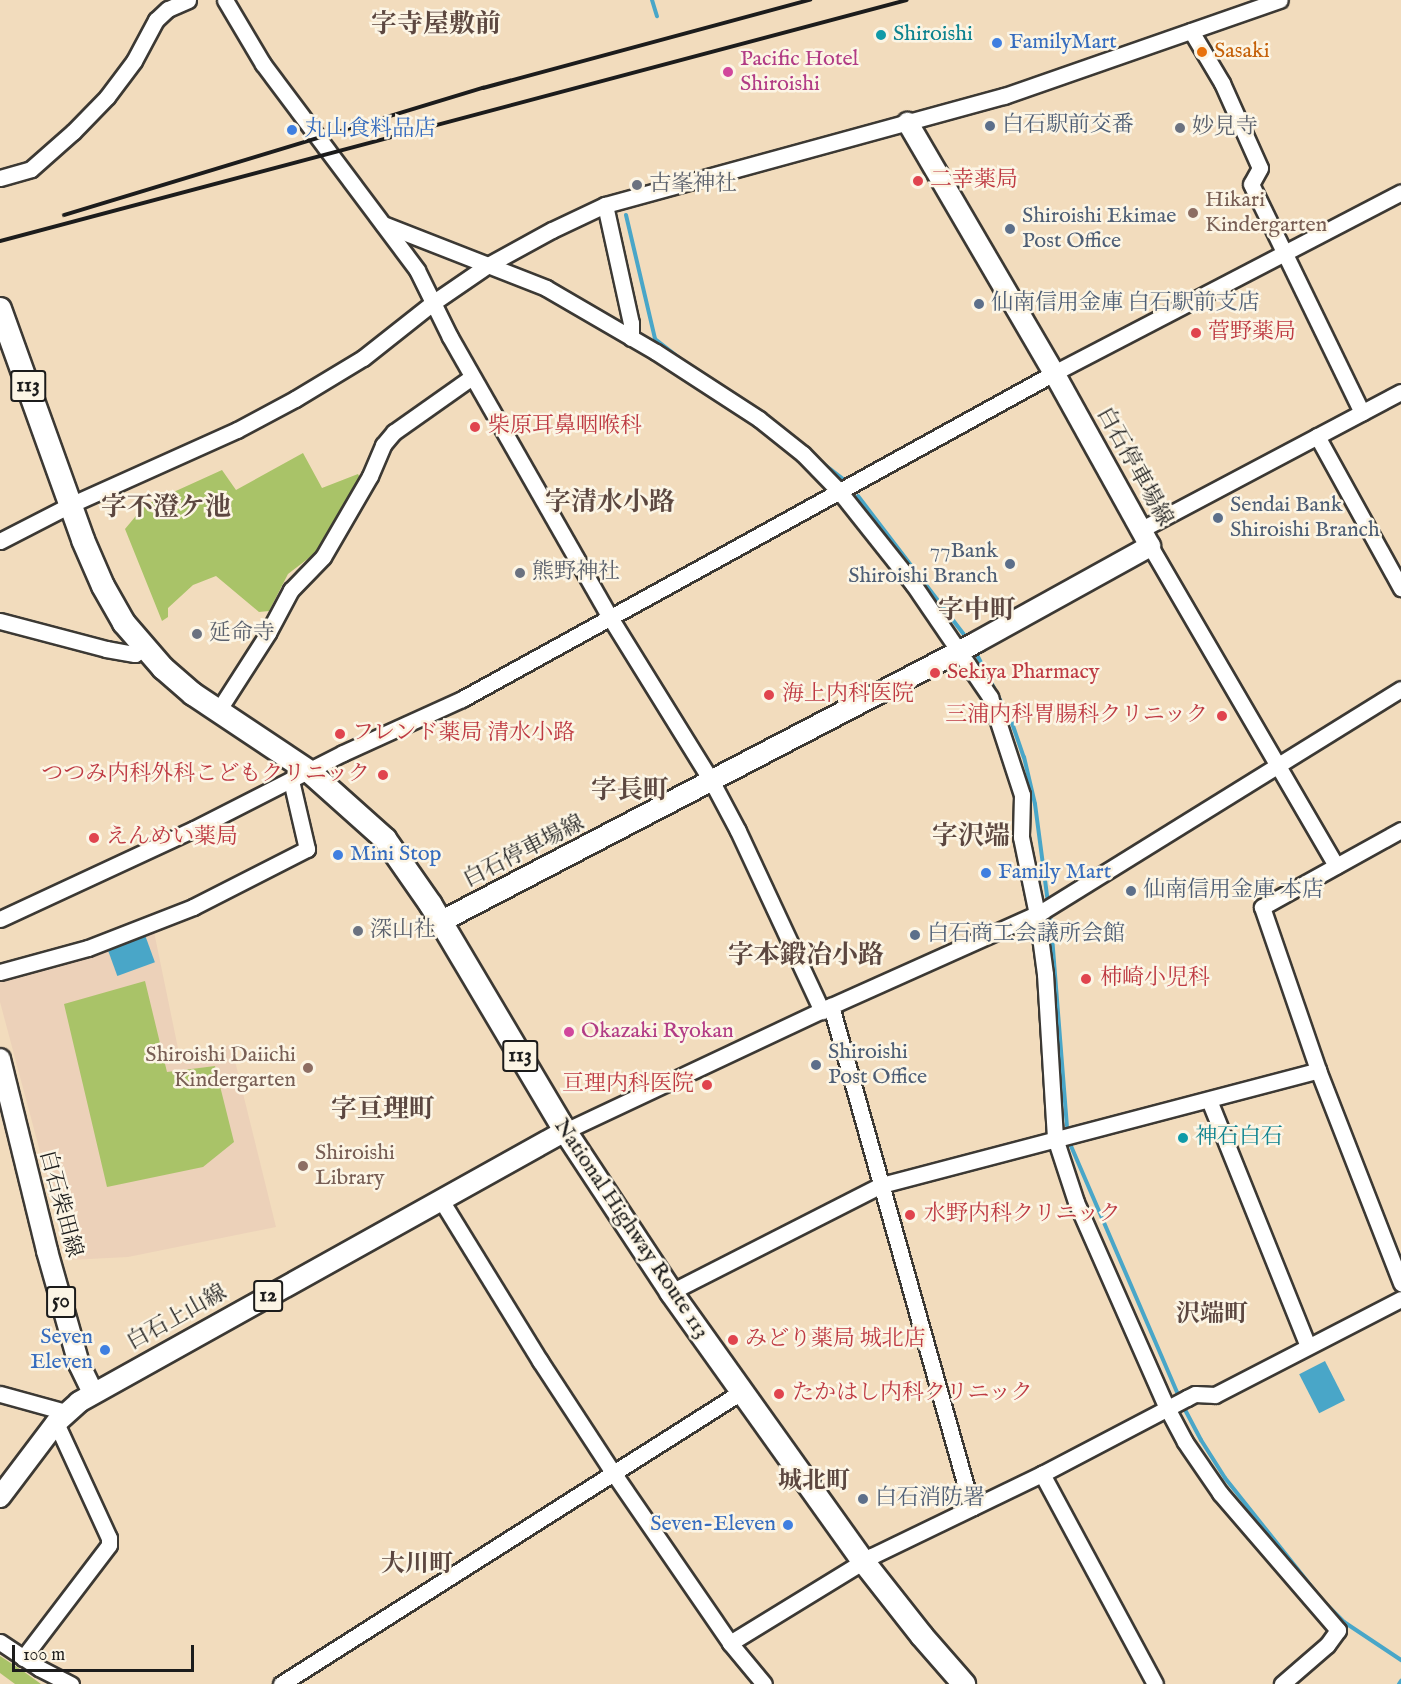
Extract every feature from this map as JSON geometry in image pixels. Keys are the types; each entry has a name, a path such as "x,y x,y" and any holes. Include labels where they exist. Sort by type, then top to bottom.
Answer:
{"highway":[{"name":"National Highway Route 113","path":"0,309 70,506 103,586 124,623 143,647 186,687 385,839 442,921 565,1131 671,1292 863,1561 922,1636 964,1684"}],"main road":[{"name":"白石停車場線","path":"442,921 967,648 1146,538 1054,373 908,123"},
{"name":"白石柴田線","path":"0,1059 47,1251 79,1364 93,1393"},
{"name":"白石上山線","path":"0,1497 61,1418 93,1393 565,1131"}],"street":[{"path":"0,178 30,169 73,132 107,98 127,70 156,20 168,9 188,0"},
{"path":"225,0 263,64 417,270 472,377 610,619 712,782 827,1009 881,1185 972,1508"},
{"path":"0,541 70,506 190,453 295,399 363,358 434,302 488,265 552,230 605,205 685,181 1013,93 1280,0"},
{"path":"1191,32 1222,83 1260,168 1251,184 1362,413"},
{"path":"0,919 301,776 343,753 462,699 1054,373 1401,192"},
{"path":"605,205 631,323 631,338"},
{"path":"383,224 546,288 656,352 759,419 803,454 839,491 967,648 990,697 1012,758 1022,795 1022,837 1044,910 1045,974 1055,1138 1076,1202 1185,1442 1220,1493 1338,1630 1327,1645 1282,1684"},
{"path":"218,711 268,633 291,590 323,557 370,476 383,445 394,432 472,377"},
{"path":"1336,866 1146,538 1317,436 1401,392"},
{"path":"1317,436 1401,588"},
{"path":"0,621 106,649 135,654 143,647"},
{"path":"565,1131 1044,910 1401,689"},
{"path":"0,972 88,948 172,915 307,849 301,776"},
{"path":"1401,830 1262,907 1318,1070 1394,1247 1401,1283"},
{"path":"671,1292 881,1185 1318,1070"},
{"path":"1209,1100 1308,1346"},
{"path":"441,1200 517,1325 614,1474 730,1642 764,1684"},
{"path":"730,1642 863,1561 1041,1474 1195,1394 1215,1395 1401,1299"},
{"path":"281,1684 741,1392"},
{"path":"0,1394 61,1418 110,1538 109,1545 23,1658"},
{"path":"1041,1474 1155,1684"},
{"path":"0,1642 23,1658 71,1684"}],"shaded area":[{"path":"152,922 180,1058 231,1045 276,1227 128,1257 69,1260 0,1002 0,974"}],"green space":[{"path":"303,453 322,488 358,474 362,481 318,551 288,574 269,611 259,612 216,576 193,585 168,608 168,617 162,621 125,529 145,505 222,470 236,490"},
{"path":"145,981 167,1072 215,1066 234,1142 203,1167 107,1187 64,1004"},
{"path":"0,1656 41,1684 15,1684 0,1673"}],"water":[{"path":"145,935 155,962 117,976 107,949"},
{"path":"1325,1361 1345,1400 1319,1413 1299,1374"}],"waterway":[{"path":"652,0 657,16"},
{"path":"626,215 655,339 684,362"},
{"path":"816,458 844,480"},
{"path":"858,496 968,640"},
{"path":"975,651 1012,723 1024,757 1035,804 1048,903"},
{"path":"1050,911 1067,1125"},
{"path":"1071,1146 1179,1397"},
{"path":"1182,1404 1225,1478 1323,1601 1344,1622 1401,1660"}],"railway":[{"path":"64,215 483,88 810,0"},
{"path":"0,241 907,0"}],"place":[{"name":"Shiroishi","path":"881,35"},
{"name":"FamilyMart","path":"997,43"},
{"name":"Sasaki","path":"1202,52"},
{"name":"Pacific Hotel Shiroishi","path":"728,72"},
{"name":"白石駅前交番","path":"990,126"},
{"name":"妙見寺","path":"1180,128"},
{"name":"丸山食料品店","path":"292,130"},
{"name":"二幸薬局","path":"918,181"},
{"name":"古峯神社","path":"637,185"},
{"name":"Hikari Kindergarten","path":"1193,213"},
{"name":"Shiroishi Ekimae Post Office","path":"1010,229"},
{"name":"仙南信用金庫 白石駅前支店","path":"979,304"},
{"name":"菅野薬局","path":"1196,333"},
{"name":"柴原耳鼻咽喉科","path":"475,427"},
{"name":"Sendai Bank Shiroishi Branch","path":"1218,518"},
{"name":"77Bank Shiroishi Branch","path":"1010,564"},
{"name":"熊野神社","path":"520,573"},
{"name":"延命寺","path":"197,634"},
{"name":"Sekiya Pharmacy","path":"935,673"},
{"name":"海上内科医院","path":"769,695"},
{"name":"三浦内科胃腸科クリニック","path":"1222,716"},
{"name":"フレンド薬局 清水小路","path":"340,734"},
{"name":"つつみ内科外科こどもクリニック","path":"383,775"},
{"name":"えんめい薬局","path":"94,838"},
{"name":"Mini Stop","path":"338,855"},
{"name":"Family Mart","path":"986,873"},
{"name":"仙南信用金庫 本店","path":"1131,891"},
{"name":"深山社","path":"358,931"},
{"name":"白石商工会議所会館","path":"915,935"},
{"name":"柿崎小児科","path":"1086,979"},
{"name":"Okazaki Ryokan","path":"569,1032"},
{"name":"Shiroishi Post Office","path":"816,1065"},
{"name":"Shiroishi Daiichi Kindergarten","path":"308,1068"},
{"name":"亘理内科医院","path":"707,1085"},
{"name":"神石白石","path":"1183,1138"},
{"name":"Shiroishi Library","path":"303,1166"},
{"name":"水野内科クリニック","path":"910,1215"},
{"name":"みどり薬局 城北店","path":"733,1340"},
{"name":"Seven Eleven","path":"105,1350"},
{"name":"たかはし内科クリニック","path":"779,1394"},
{"name":"白石消防署","path":"863,1499"},
{"name":"Seven-Eleven","path":"788,1525"}],"district":[{"name":"字寺屋敷前","path":"436,25"},
{"name":"字清水小路","path":"610,503"},
{"name":"字不澄ケ池","path":"166,508"},
{"name":"字中町","path":"977,611"},
{"name":"字長町","path":"630,791"},
{"name":"字沢端","path":"971,837"},
{"name":"字本鍛冶小路","path":"806,956"},
{"name":"字亘理町","path":"383,1110"},
{"name":"沢端町","path":"1212,1315"},
{"name":"城北町","path":"814,1482"},
{"name":"大川町","path":"417,1565"}]}
